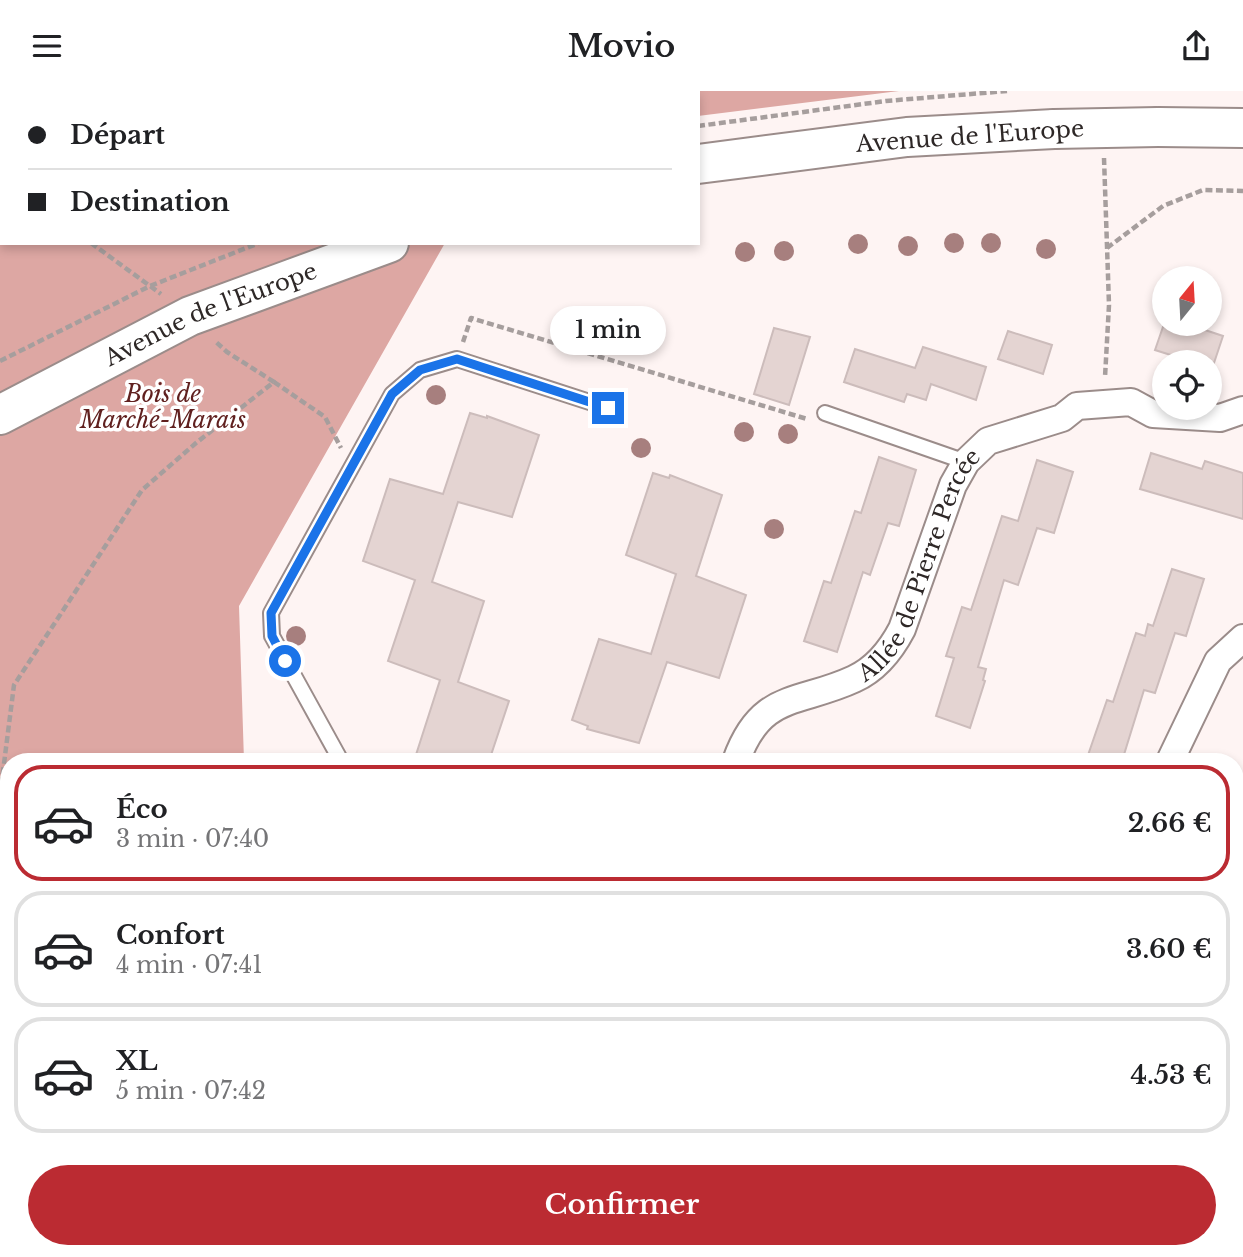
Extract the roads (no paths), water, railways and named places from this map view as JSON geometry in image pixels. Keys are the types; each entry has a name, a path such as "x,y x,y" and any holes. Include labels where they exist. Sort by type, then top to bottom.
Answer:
{"main road":[{"name":"Avenue de l'Europe","path":"700,164 907,137 1054,129 1243,128"},
{"name":"Avenue de l'Europe","path":"0,415 190,316 384,245"}],"street":[{"name":"Allée de Pierre Percée","path":"739,753 749,731 765,713 783,702 854,679 873,668 892,647 902,629 943,508 966,462 988,441 1062,418 1077,406 1131,402 1153,414 1220,418 1243,410"},
{"path":"1174,753 1218,661 1243,638"}],"lane":[{"path":"337,753 272,636 271,613 392,394 420,370 457,359 608,408"},
{"path":"825,414 966,462"}],"park label":[{"name":"Bois de Marché-Marais","path":"163,407"}]}
